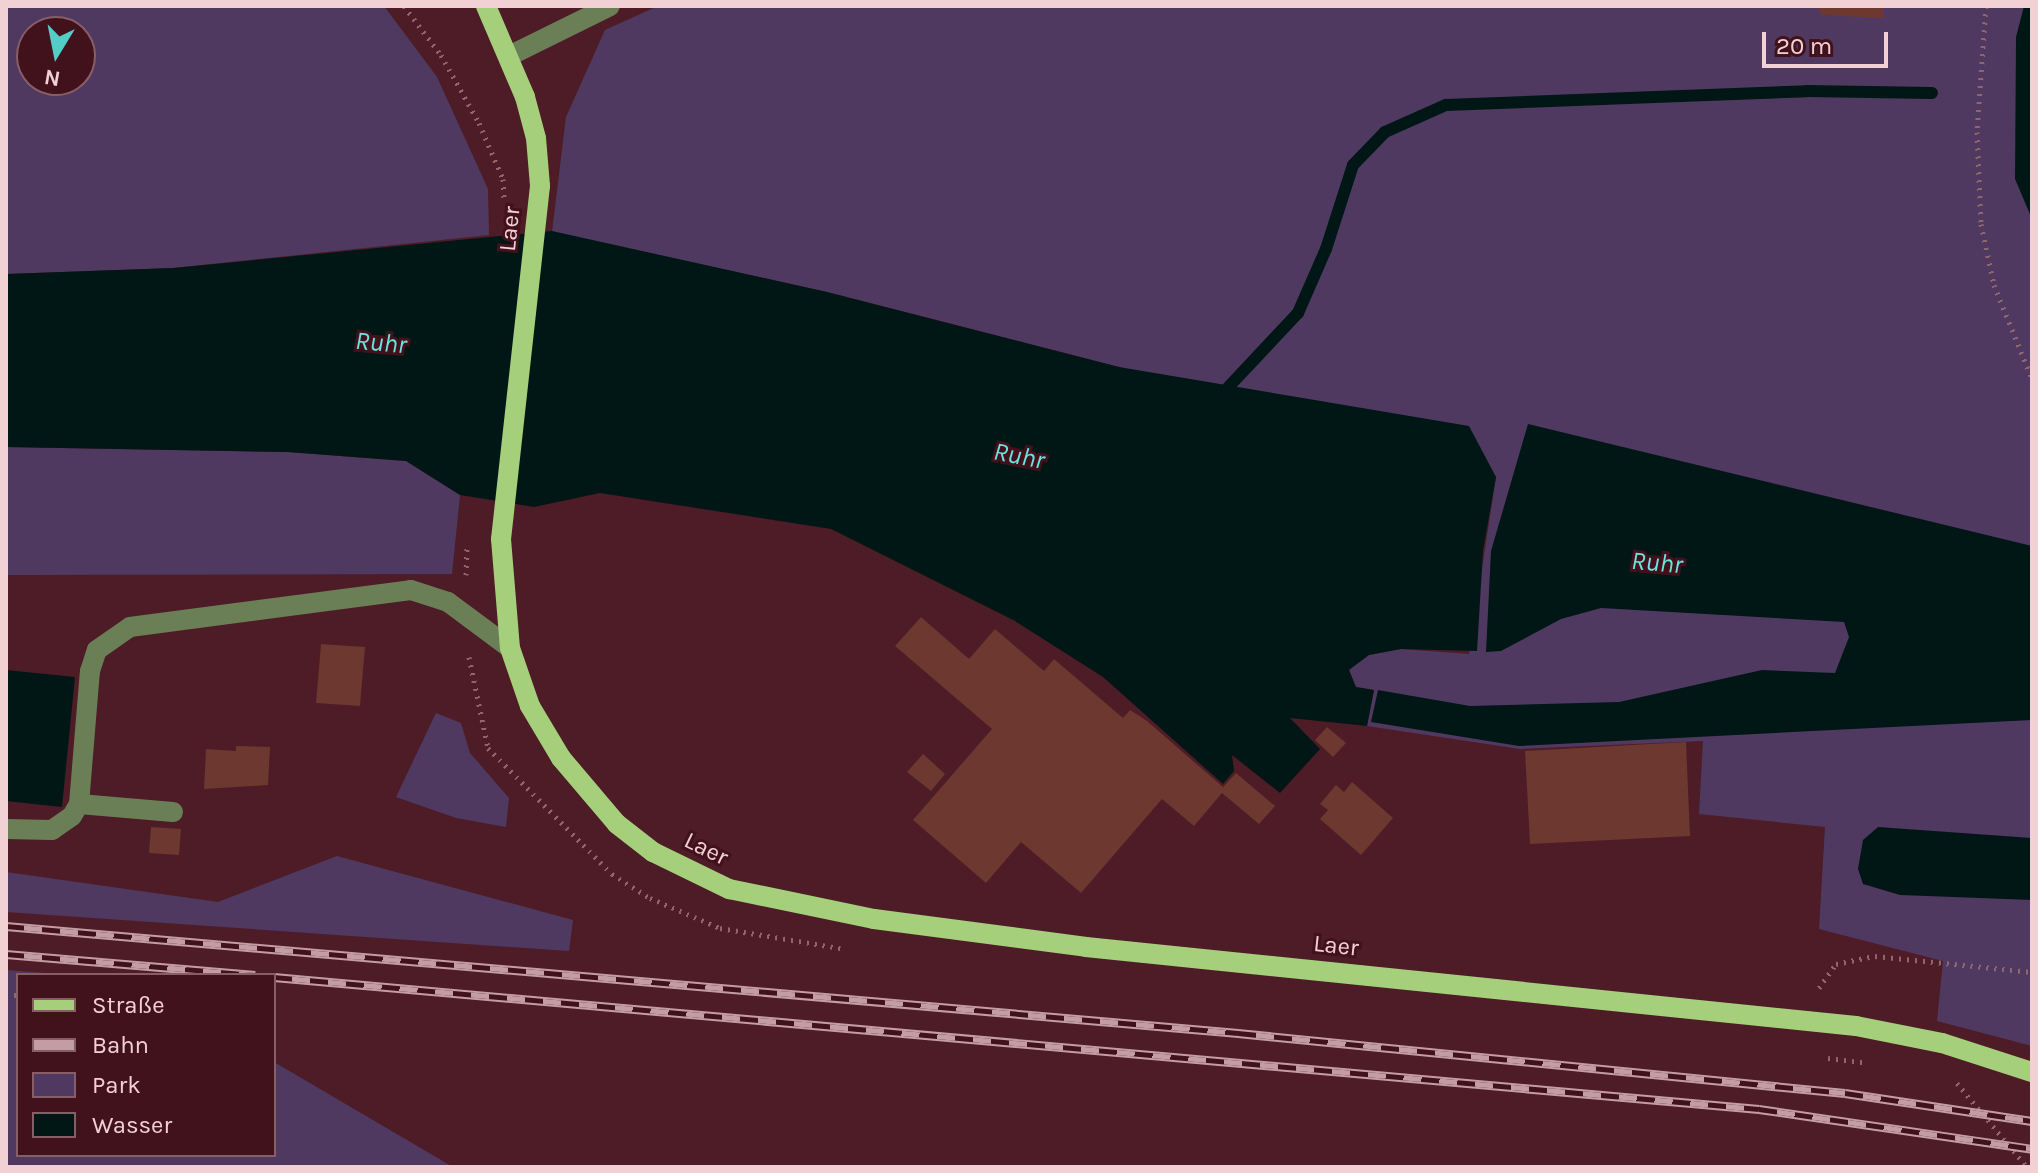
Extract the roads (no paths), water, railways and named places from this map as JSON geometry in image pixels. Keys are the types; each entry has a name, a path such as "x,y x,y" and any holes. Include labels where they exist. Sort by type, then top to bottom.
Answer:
{"main road":[{"name":"Laer","path":"486,6 511,55 536,138 537,222 501,539 510,648 544,732 602,809 653,852 729,889 874,919 1086,947 1856,1026 1968,1049 2032,1072"}],"street":[{"path":"511,55 610,6"},
{"path":"6,829 52,830 72,816 79,804 90,671 97,650 130,627 411,590 448,602 510,648"},
{"path":"79,804 173,812"}],"water":[{"path":"2024,6 2032,6 2032,219 2015,179 2016,37"},
{"name":"Ruhr","path":"552,231 827,292 1119,367 1469,426 1496,477 1483,551 1477,651 1401,649 1369,655 1349,670 1356,687 1374,690 1367,726 1290,718 1320,749 1280,793 1232,755 1234,771 1223,784 1103,677 1015,621 831,529 600,493 534,507 460,495 406,461 288,452 6,447 6,274 173,268"},
{"name":"Ruhr","path":"1528,424 2032,546 2032,720 1519,746 1371,722 1378,690 1470,706 1619,702 1762,670 1835,673 1849,637 1844,622 1601,608 1561,619 1501,651 1486,652 1491,551"},
{"path":"6,670 75,677 62,807 6,801"},
{"path":"1878,827 2032,838 2032,900 1900,895 1863,884 1858,869 1863,840"}],"waterway":[{"path":"1220,396 1298,313 1326,249 1353,165 1385,132 1446,105 1807,91 1932,93"}],"railway":[{"path":"6,926 1238,1033 1845,1093 2032,1121"},
{"path":"6,954 231,973"},
{"path":"276,977 1759,1109 2032,1149"}]}
